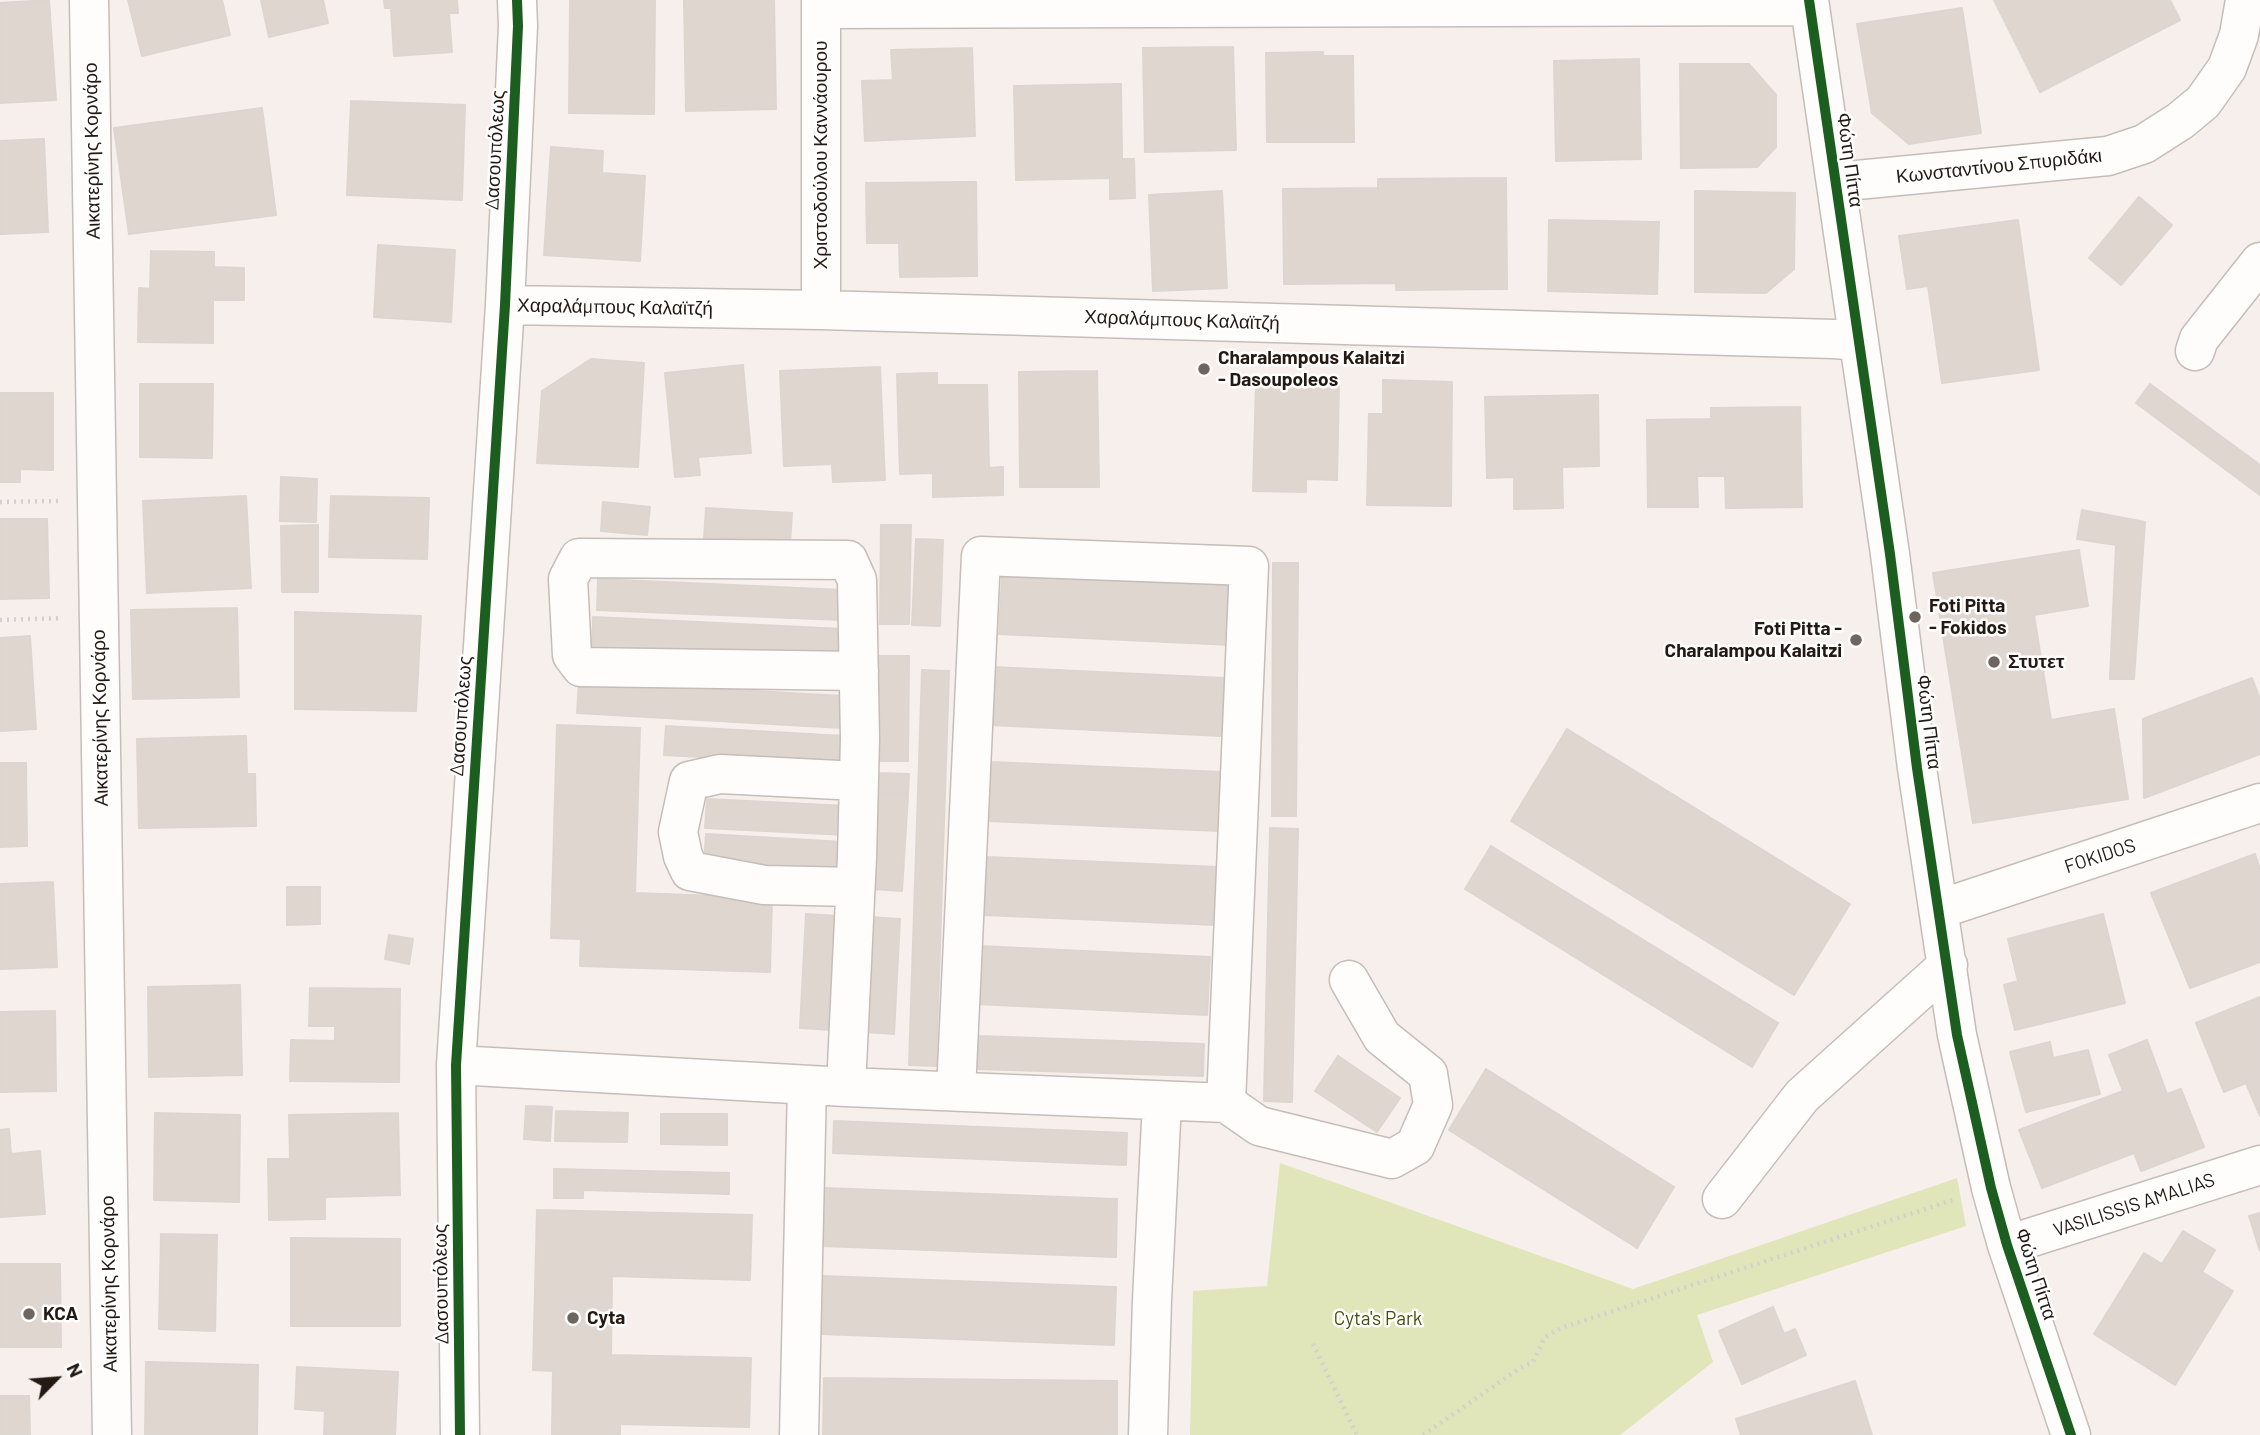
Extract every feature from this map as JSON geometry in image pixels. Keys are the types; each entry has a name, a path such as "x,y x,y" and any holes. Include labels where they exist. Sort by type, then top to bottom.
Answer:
{"street":[{"name":"Αικατερίνης Κορνάρο","path":"89,0 112,1435"},
{"name":"Δασουπόλεως","path":"460,1435 456,1065 505,305 518,40 517,0"},
{"name":"Κωνσταντίνου Σπυριδάκι","path":"1836,182 2108,156 2144,144 2180,121 2203,102 2227,68 2239,35 2245,0"},
{"name":"Φώτη Πίττα","path":"1809,3 1957,1035 1991,1188 2007,1245 2071,1435"},
{"path":"821,5 1809,3"},
{"name":"Χριστοδούλου Καννάουρου","path":"821,5 821,310"},
{"path":"2195,351 2199,339 2260,262"},
{"name":"Χαραλάμπους Καλαϊτζή","path":"505,305 821,310 1859,341"},
{"path":"956,1091 981,556 1249,566 1226,1103"},
{"path":"846,1087 856,887 859,671 857,580 848,560 579,558 569,579 572,655 582,667 859,671"},
{"path":"856,887 764,885 690,871 683,856 678,832 689,780 720,775 858,781"},
{"name":"FOKIDOS","path":"1940,909 2260,803"},
{"path":"1723,1199 1802,1096 1948,965"},
{"path":"456,1065 846,1087 1226,1103 1259,1126 1392,1159 1415,1146 1433,1105 1428,1074 1382,1037 1349,980"},
{"path":"799,1435 807,1085"},
{"path":"1148,1435 1162,1102"},
{"name":"VASILISSIS AMALIAS","path":"2007,1245 2260,1166"}],"path":[{"path":"0,502 97,500"},
{"path":"0,620 99,617"},
{"path":"1423,1435 1520,1368 1533,1362 1545,1337 1561,1328 1991,1188"},
{"path":"1313,1344 1357,1435"}],"green space":[{"name":"Cyta's Park","path":"1280,1163 1633,1289 1957,1178 1966,1226 1697,1315 1713,1362 1620,1435 1190,1435 1193,1291 1267,1286"}],"building":[{"path":"49,0 56,100 0,103 0,3"},
{"path":"128,0 222,0 230,35 142,56"},
{"path":"261,0 323,0 328,23 269,37"},
{"path":"384,0 457,0 458,13 449,13 452,52 394,56 391,8 385,8"},
{"path":"570,0 655,0 654,114 569,113"},
{"path":"684,0 774,0 776,109 686,111"},
{"path":"1994,0 2170,0 2180,20 2040,92"},
{"path":"1962,8 1981,133 1909,144 1872,113 1857,24"},
{"path":"1233,47 1236,150 1145,152 1143,48"},
{"path":"972,48 975,136 865,141 862,81 893,80 891,50"},
{"path":"1323,52 1323,56 1353,56 1354,142 1267,142 1266,53"},
{"path":"1639,59 1641,159 1556,161 1554,61"},
{"path":"1680,64 1749,64 1776,95 1776,147 1757,167 1681,168"},
{"path":"1121,84 1122,159 1134,159 1135,198 1110,199 1110,178 1016,180 1014,86"},
{"path":"351,101 465,105 462,200 347,195"},
{"path":"262,108 276,215 129,234 114,128"},
{"path":"44,139 48,232 0,234 0,141"},
{"path":"551,147 603,151 602,173 645,176 640,261 544,255"},
{"path":"1506,178 1507,289 1396,290 1396,283 1284,284 1283,189 1378,188 1378,179"},
{"path":"976,182 977,276 900,277 899,243 867,243 866,183"},
{"path":"1222,191 1227,288 1153,291 1149,195"},
{"path":"1695,191 1795,193 1794,269 1766,293 1695,292"},
{"path":"2139,197 2172,225 2121,285 2089,258"},
{"path":"1549,220 1659,222 1657,294 1548,291"},
{"path":"2018,220 2039,370 1942,383 1928,286 1907,289 1899,236"},
{"path":"378,245 455,250 451,322 374,317"},
{"path":"151,251 214,252 214,267 244,268 244,300 213,300 213,343 138,342 139,288 150,289"},
{"path":"591,359 644,363 638,467 537,463 542,391"},
{"path":"743,365 751,453 698,457 700,475 675,477 665,373"},
{"path":"880,367 885,480 833,482 832,464 784,466 780,371"},
{"path":"1097,371 1099,487 1020,487 1019,372"},
{"path":"937,373 937,385 987,385 989,468 1003,467 1003,495 933,497 933,473 900,474 897,374"},
{"path":"1383,380 1452,382 1451,506 1367,505 1369,414 1383,414"},
{"path":"1256,382 1339,384 1337,480 1306,479 1306,492 1253,491"},
{"path":"140,384 213,384 212,458 140,457"},
{"path":"2150,384 2260,465 2260,495 2136,403"},
{"path":"0,393 53,393 53,470 20,469 20,482 0,482"},
{"path":"1598,395 1599,466 1562,467 1563,508 1514,509 1514,477 1487,478 1485,397"},
{"path":"1800,407 1802,507 1726,508 1725,476 1697,476 1698,507 1648,507 1647,420 1711,419 1711,408"},
{"path":"281,477 317,479 316,522 280,521"},
{"path":"246,496 251,588 147,593 143,501"},
{"path":"331,496 429,498 427,559 329,557"},
{"path":"603,502 650,507 647,535 601,531"},
{"path":"706,508 792,513 790,544 704,539"},
{"path":"2082,510 2145,522 2134,679 2110,679 2116,545 2077,539"},
{"path":"0,519 47,519 49,598 0,599"},
{"path":"318,525 318,592 282,592 281,526"},
{"path":"881,525 911,525 909,624 880,624"},
{"path":"916,539 943,540 940,626 912,625"},
{"name":"Στυτετ","path":"2079,550 2088,606 2034,615 2051,720 2114,709 2128,799 1973,823 1933,573"},
{"path":"1273,563 1298,563 1296,816 1272,816"},
{"path":"1002,576 1233,586 1231,645 999,634"},
{"path":"598,579 844,590 842,620 597,610"},
{"path":"237,608 239,697 133,699 131,610"},
{"path":"295,612 421,616 416,711 295,709"},
{"path":"593,617 844,629 843,661 592,648"},
{"path":"30,636 36,729 0,731 0,638"},
{"path":"879,656 909,656 908,761 878,761"},
{"path":"993,667 1224,678 1222,736 990,725"},
{"path":"922,670 949,671 936,1066 909,1065"},
{"path":"2252,678 2260,699 2260,754 2144,798 2143,719"},
{"path":"579,681 843,696 842,728 577,713"},
{"path":"557,725 640,728 635,893 772,898 770,972 580,966 581,939 551,938"},
{"path":"666,726 844,736 842,765 664,755"},
{"path":"1567,729 1850,904 1794,995 1511,821"},
{"path":"246,736 247,774 255,774 256,826 139,828 137,739"},
{"path":"991,762 1222,772 1219,831 988,821"},
{"path":"0,763 26,763 27,846 0,847"},
{"path":"878,773 909,774 908,793 877,792"},
{"path":"877,793 908,795 902,891 873,889"},
{"path":"707,799 847,806 846,835 705,828"},
{"path":"1270,828 1298,829 1292,1102 1264,1101"},
{"path":"706,834 844,842 843,872 704,864"},
{"path":"1491,846 1778,1023 1752,1067 1465,889"},
{"path":"2255,854 2260,869 2260,962 2190,988 2151,893"},
{"path":"987,857 1218,867 1216,925 984,915"},
{"path":"53,882 57,967 0,969 0,884"},
{"path":"287,887 320,887 320,924 287,925"},
{"path":"806,914 838,916 832,1030 800,1028"},
{"path":"2103,914 2125,1003 2015,1030 2004,985 2018,981 2008,939"},
{"path":"870,917 900,919 894,1034 864,1032"},
{"path":"389,935 413,939 409,964 385,959"},
{"path":"979,946 1210,957 1207,1015 976,1004"},
{"path":"240,985 242,1075 149,1077 148,987"},
{"path":"310,988 400,989 399,1082 290,1081 291,1040 335,1041 335,1026 309,1026"},
{"path":"2260,997 2260,1116 2246,1083 2224,1092 2196,1023"},
{"path":"55,1011 56,1091 0,1092 0,1012"},
{"path":"979,1036 1204,1044 1203,1076 977,1069"},
{"path":"2147,1040 2167,1094 2181,1089 2204,1147 2141,1171 2134,1153 2042,1188 2019,1130 2123,1091 2109,1055"},
{"path":"2050,1042 2053,1058 2088,1050 2100,1094 2026,1112 2010,1052"},
{"path":"1338,1056 1400,1098 1377,1132 1315,1091"},
{"path":"1486,1069 1674,1187 1637,1248 1449,1130"},
{"path":"526,1106 552,1107 550,1141 524,1139"},
{"path":"556,1111 628,1113 627,1142 555,1141"},
{"path":"155,1113 240,1115 239,1202 154,1200"},
{"path":"398,1113 400,1195 325,1197 325,1219 269,1220 268,1159 290,1159 289,1115"},
{"path":"661,1114 727,1114 727,1145 661,1144"},
{"path":"834,1121 1127,1133 1126,1165 833,1153"},
{"path":"9,1129 11,1154 40,1151 45,1214 0,1217 0,1130"},
{"path":"554,1169 729,1173 729,1194 583,1190 583,1198 554,1198"},
{"path":"824,1188 1117,1199 1116,1257 822,1246"},
{"name":"Cyta","path":"537,1210 752,1215 750,1280 612,1276 611,1355 751,1358 749,1427 620,1424 620,1435 552,1435 553,1371 533,1370"},
{"path":"2260,1213 2260,1251 2249,1216"},
{"path":"2183,1231 2215,1250 2202,1272 2233,1291 2175,1385 2094,1334 2144,1253 2162,1264"},
{"path":"161,1234 217,1235 215,1331 159,1329"},
{"path":"291,1238 400,1239 400,1326 291,1326"},
{"path":"0,1264 60,1264 61,1347 0,1347"},
{"path":"822,1276 1116,1287 1114,1345 821,1334"},
{"path":"1773,1307 1784,1334 1795,1329 1806,1355 1742,1384 1719,1331"},
{"path":"146,1362 258,1365 257,1435 145,1435"},
{"path":"297,1367 398,1372 395,1435 324,1435 325,1411 295,1409"},
{"path":"824,1378 1117,1381 1117,1435 823,1435"},
{"path":"1855,1381 1872,1435 1741,1435 1736,1419"},
{"path":"0,1396 29,1396 30,1435 0,1435"}],"cycle path":[{"path":"460,1435 456,1065 505,305 517,0"},
{"path":"1809,0 1957,1035 1991,1188 2007,1245 2071,1435"}],"place":[{"name":"Charalampous Kalaitzi - Dasoupoleos","path":"1204,369"},
{"name":"Foti Pitta - Fokidos","path":"1915,617"},
{"name":"Foti Pitta - Charalampou Kalaitzi","path":"1856,640"},
{"name":"Στυτετ","path":"1994,662"},
{"name":"KCA","path":"29,1314"},
{"name":"Cyta","path":"573,1318"}]}
